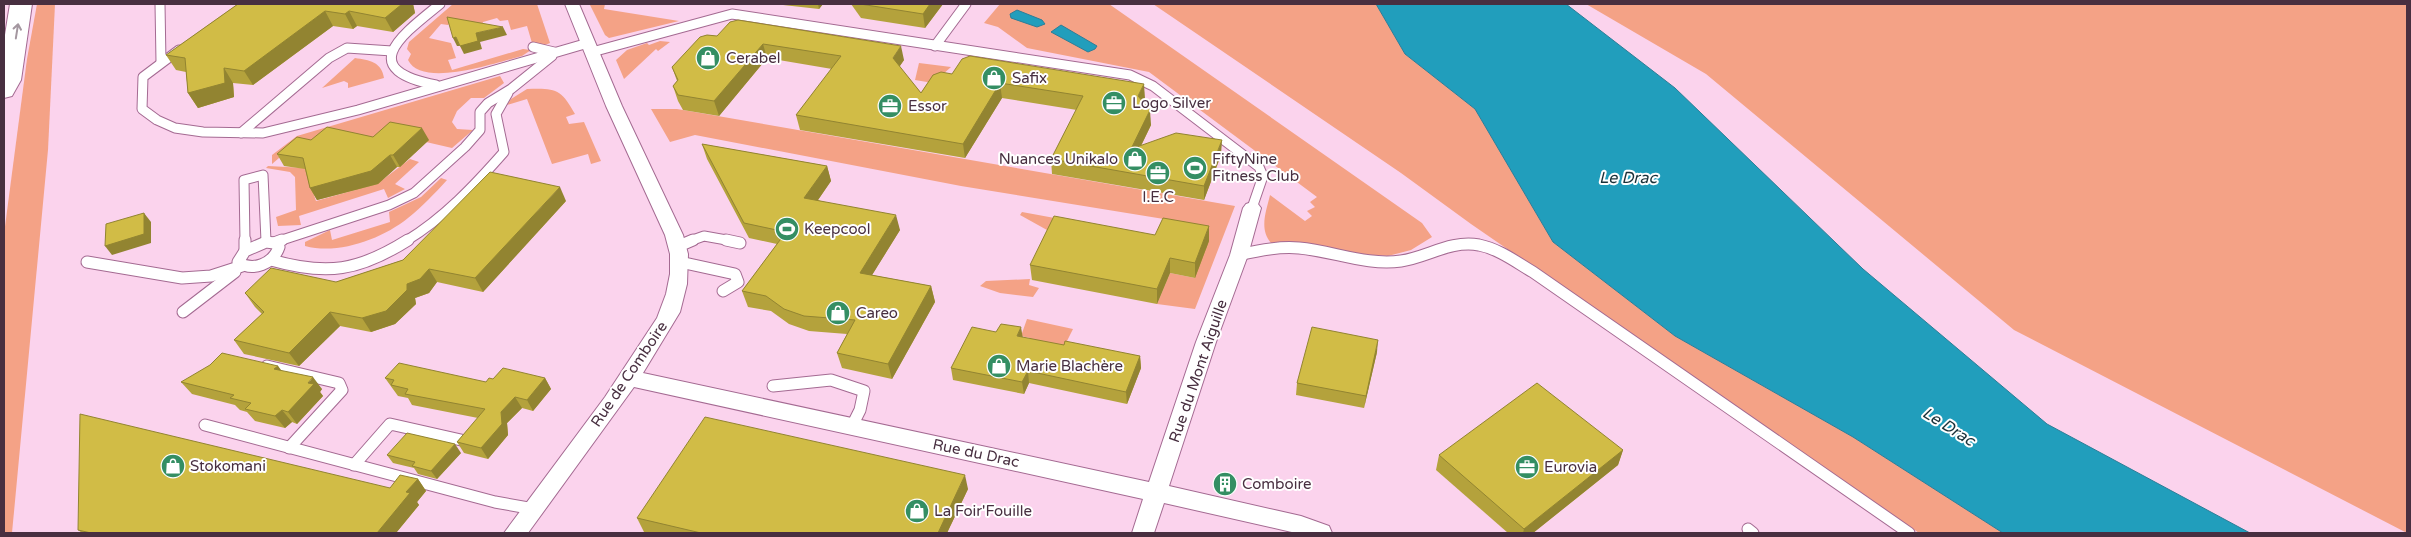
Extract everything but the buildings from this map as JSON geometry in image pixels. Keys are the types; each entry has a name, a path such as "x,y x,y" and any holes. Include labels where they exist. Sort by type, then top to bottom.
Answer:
{"highway":[{"path":"4,91 9,80 21,4"}],"street":[{"path":"572,4 679,254"},
{"name":"Rue du Mont Aiguille","path":"1143,533 1206,342 1239,255 1252,208"},
{"name":"Rue de Comboire","path":"515,533 629,378 669,313 677,288 679,254"},
{"name":"Rue du Drac","path":"629,378 1158,492 1301,525 1321,533"}],"lane":[{"path":"160,4 161,62"},
{"path":"439,86 415,82 396,70 392,51 395,44 440,4"},
{"path":"936,46 966,4"},
{"path":"184,46 143,77 142,109 157,120 175,128 203,132 263,134 298,126 557,52 590,48 732,14 1130,75 1153,86 1259,167 1264,176 1252,208"},
{"path":"533,47 557,52"},
{"path":"241,133 329,58 347,48 392,51"},
{"path":"242,266 238,262 239,256 245,249 389,205 414,194 465,147 480,130 480,112 488,103 511,89 557,52"},
{"path":"272,260 303,269 342,268 394,249 428,228 504,152 496,114 511,89"},
{"path":"245,249 244,180 264,175 270,242"},
{"path":"679,254 704,236 740,242"},
{"path":"87,262 182,278 211,276 242,266 262,265 272,260 278,253 279,247 270,242"},
{"path":"1239,255 1270,248 1299,248 1347,258 1392,262 1415,258 1446,245 1459,244 1478,245 1503,253 1534,272 1909,533"},
{"path":"679,254 734,274 738,282 723,291"},
{"path":"182,312 242,266"},
{"path":"255,364 339,383 342,390 289,448"},
{"path":"773,386 831,380 864,391 860,410 852,426"},
{"path":"354,465 390,424 461,440"},
{"path":"205,425 494,502 534,509"}],"shaded area":[{"path":"37,4 55,4 48,150 12,533 4,533 4,234 27,59"},
{"path":"453,4 537,4 550,43 545,45 532,43 527,26 511,30 508,20 500,21 497,18 483,22 482,25 451,22 448,25 441,24 429,38 451,43 456,58 448,60 452,70 523,49 531,50 522,56 461,71 428,72 416,68 408,60 411,54 407,49 409,42"},
{"path":"605,4 604,9 679,21 609,38 605,35 590,5"},
{"path":"1000,4 1109,4 1422,223 1432,237 1411,250 1388,256 1344,253 1304,244 1271,243 1267,238 1264,226 1270,195 1305,221 1312,216 1307,211 1315,207 1310,202 1317,197 1149,72 1027,48 998,27 984,23"},
{"path":"1153,4 1376,4 1405,54 1475,109 1553,242 1675,336 1853,437 2003,533 1919,533 1471,224 1401,173"},
{"path":"1586,4 2407,4 2407,533 2014,330 1706,74"},
{"path":"660,41 670,42 658,51 656,49 624,79 616,60 627,50"},
{"path":"355,58 378,65 384,78 348,88 348,83 344,81 322,88"},
{"path":"919,63 951,67 933,83 915,80"},
{"path":"500,76 504,83 484,98 471,98 457,111 452,122 457,129 473,130 452,148 426,142 428,140 286,152 272,164 272,155 297,136"},
{"path":"527,89 551,90 566,99 575,114 566,117 569,124 584,122 601,161 591,164 588,154 552,164 527,99 507,105 511,99"},
{"path":"651,109 677,109 1235,206 1195,309 1157,304 1170,273 1195,278 1170,220 961,186 695,135 670,142"},
{"path":"410,159 419,162 395,184 405,189 388,198 384,189 299,216 301,225 278,226 276,217 296,210 295,177 290,172 266,168 268,166 305,168 316,201 355,190 355,186 361,185 362,188 377,184"},
{"path":"441,178 447,180 428,200 398,226 386,232 346,247 318,248 305,246 305,242 330,230 332,240 390,222 389,212 421,197"},
{"path":"1022,212 1060,219 1055,230 1047,230 1020,215"},
{"path":"1030,279 1029,285 1039,288 1033,297 1000,293 980,286 986,281"},
{"path":"1027,319 1073,329 1061,353 1027,345 1030,338 1021,336"}],"water":[{"name":"Le Drac","path":"1376,4 1566,4 1675,88 1863,269 2047,424 2250,533 2003,533 1853,437 1675,336 1553,242 1475,109 1405,54"},
{"path":"1017,10 1042,20 1045,24 1037,27 1011,18 1010,14"},
{"path":"1061,25 1097,46 1088,52 1051,32"}],"place":[{"name":"Cerabel","path":"708,58"},
{"name":"Safix","path":"994,78"},
{"name":"Logo Silver","path":"1114,103"},
{"name":"Essor","path":"890,106"},
{"name":"Nuances Unikalo","path":"1135,159"},
{"name":"FiftyNine Fitness Club","path":"1195,168"},
{"name":"I.E.C","path":"1158,173"},
{"name":"Keepcool","path":"787,229"},
{"name":"Careo","path":"838,313"},
{"name":"Marie Blachère","path":"999,366"},
{"name":"Stokomani","path":"173,466"},
{"name":"Eurovia","path":"1527,467"},
{"name":"Comboire","path":"1225,484"},
{"name":"La Foir'Fouille","path":"917,511"}]}
